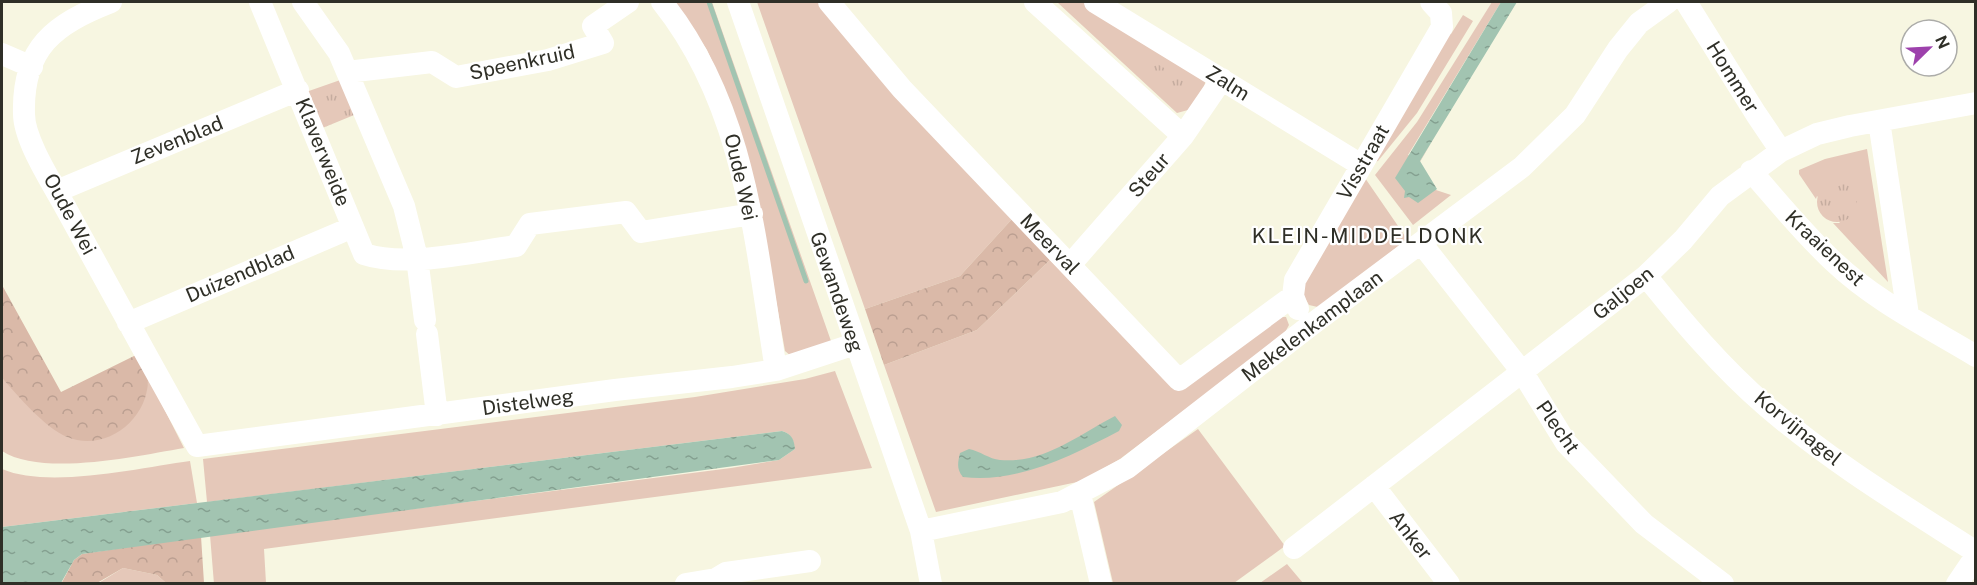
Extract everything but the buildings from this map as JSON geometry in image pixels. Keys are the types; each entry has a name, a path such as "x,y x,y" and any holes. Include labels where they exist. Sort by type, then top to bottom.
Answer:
{"street":[{"name":"Oude Wei","path":"111,2 79,14 56,29 46,40 32,67 24,116 32,142 57,191 197,446"},
{"name":"Klaverweide","path":"260,2 364,254 379,259 417,258"},
{"path":"303,2 339,53 404,206 417,258 437,415"},
{"name":"Speenkruid","path":"347,72 432,62 456,77 548,60 603,43 593,26 628,2"},
{"name":"Oude Wei","path":"662,2 702,60 722,104 737,148 752,214 776,370"},
{"name":"Gewandeweg","path":"738,2 921,531 931,584"},
{"name":"Meerval","path":"829,2 902,89 1179,380 1293,296"},
{"path":"1035,2 1183,136"},
{"name":"Zalm","path":"1095,2 1360,165"},
{"name":"Visstraat","path":"1293,296 1295,280 1442,27 1441,12 1431,2"},
{"name":"Mekelenkamplaan","path":"921,531 1062,502 1127,468 1311,325 1522,167 1575,115 1618,49 1639,23 1668,2"},
{"name":"Hommer","path":"1686,2 1756,114 1782,151"},
{"path":"2,54 32,67"},
{"name":"Steur","path":"1070,265 1183,136 1221,79"},
{"name":"Zevenblad","path":"57,191 298,90"},
{"name":"Galjoen","path":"1294,548 1646,276 1683,240 1720,196 1751,171 1782,151 1817,134 1976,103"},
{"path":"1879,121 1908,315"},
{"name":"Kraaienest","path":"1751,171 1796,223 1836,264 1908,315 1976,356"},
{"path":"417,258 516,246 530,224 626,212 641,232 752,214"},
{"name":"Duizendblad","path":"128,323 353,227"},
{"name":"Plecht","path":"1421,243 1523,373 1566,443 1644,524 1723,584"},
{"name":"Korvijnagel","path":"1646,276 1688,329 1765,405 1855,474 1976,554"},
{"path":"1293,296 1300,313 1311,325"},
{"name":"Distelweg","path":"197,446 776,370 855,344"},
{"name":"Anker","path":"1374,486 1449,584"},
{"path":"1080,494 1101,584"},
{"path":"1957,584 1976,554"},
{"path":"686,584 716,581 726,573 810,561"}],"green space":[{"path":"675,2 712,2 831,341 791,356 785,351 756,187 729,99 707,50"},
{"path":"757,2 820,2 1012,219 960,276 865,309"},
{"path":"1057,2 1086,2 1206,80 1203,90 1188,110 1177,113"},
{"path":"1492,2 1501,2 1408,155 1420,161 1435,136 1409,181 1451,195 1413,225 1375,175 1417,122"},
{"path":"1463,15 1473,21 1417,113 1378,161 1369,163 1448,33 1451,34"},
{"path":"1157,64 1184,79 1187,87 1183,98 1168,99 1146,78 1147,67"},
{"path":"346,78 359,113 320,129 306,92"},
{"path":"1867,149 1888,282 1833,223 1840,223 1817,196 1816,199 1799,174 1799,170 1825,159"},
{"path":"1365,178 1407,239 1322,308 1309,305 1302,293 1307,273"},
{"path":"1837,182 1845,183 1851,188 1856,194 1856,210 1851,216 1845,221 1837,222 1829,221 1823,216 1818,210 1817,202 1818,194 1823,188 1829,183"},
{"path":"1012,219 1050,260 977,330 884,365 865,309 960,276"},
{"path":"1050,260 1176,390 1273,317 1286,317 1289,325 1283,336 1120,459 1082,481 936,512 884,365 977,330"},
{"path":"2,285 61,392 136,355 148,377 146,395 141,408 122,430 109,437 96,440 81,441 67,437 41,419 2,378"},
{"path":"835,371 872,468 264,549 266,583 214,584 210,535 731,468 779,460 795,449 792,437 782,431 207,502 203,459 695,397 805,379"},
{"path":"148,377 184,448 116,459 65,464 19,459 2,451 2,378 67,437 95,440 146,393"},
{"path":"1198,429 1285,546 1234,583 1113,583 1094,502"},
{"path":"190,461 197,503 2,527 2,469 21,475 68,477 120,472"},
{"path":"201,536 204,583 166,583 157,575 123,568 97,583 61,584 74,560 82,554"},
{"path":"1287,564 1303,583 1260,583"},
{"path":"123,568 157,575 166,583 97,584"}],"water":[{"path":"1501,2 1517,2 1420,161 1437,189 1418,203 1409,197 1404,198 1405,191 1395,178"},
{"path":"1115,416 1122,425 1119,431 1044,466 1004,476 983,478 963,477 959,471 960,453 969,449 1000,460 1031,457 1060,447"},
{"path":"782,431 792,437 795,449 779,460 82,554 74,560 61,583 2,583 2,527"}],"waterway":[{"path":"709,2 806,281"}],"district":[{"name":"KLEIN-MIDDELDONK","path":"1368,236"}]}
